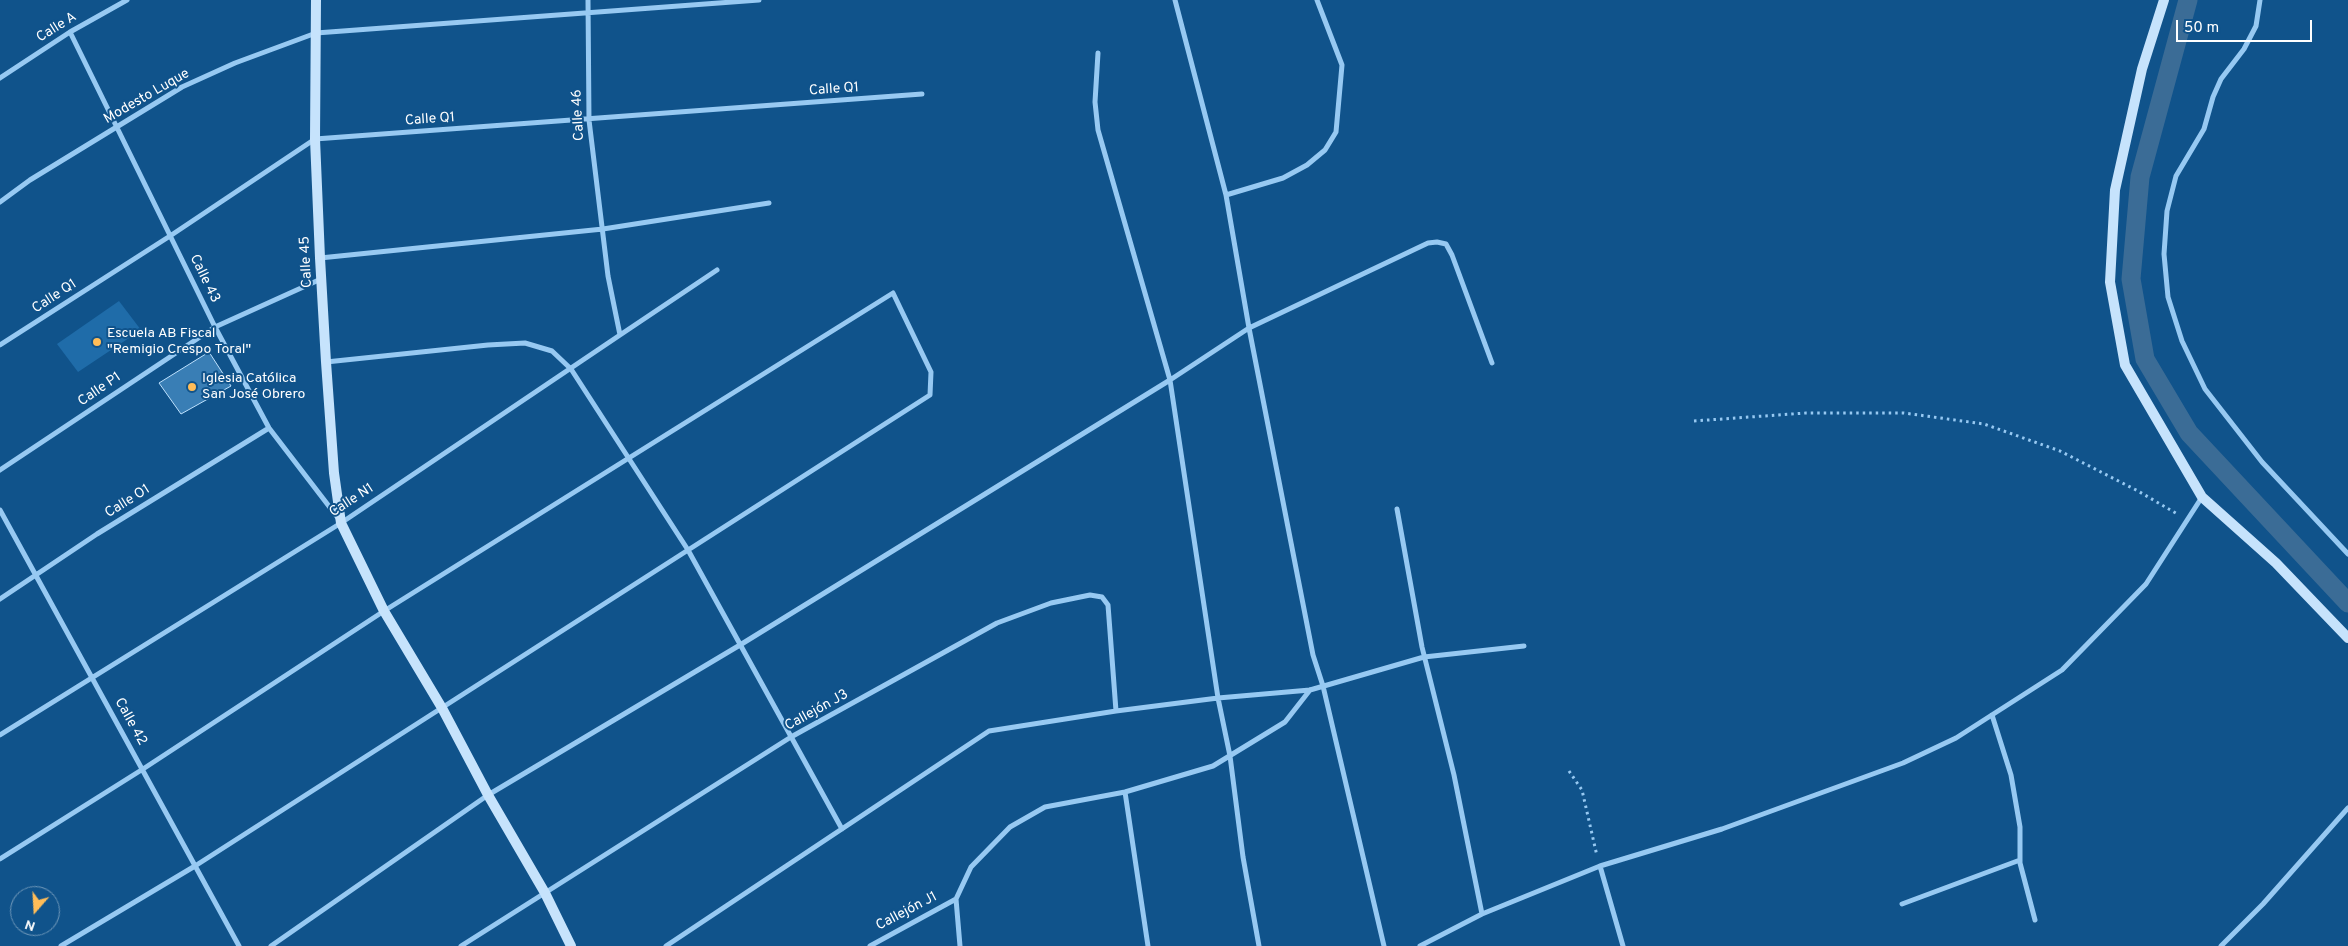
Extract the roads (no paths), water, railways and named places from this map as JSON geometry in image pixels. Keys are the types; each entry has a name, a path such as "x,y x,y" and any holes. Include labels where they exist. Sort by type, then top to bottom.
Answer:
{"street":[{"name":"Calle A","path":"0,78 70,32 126,0"},
{"name":"Calle 45","path":"316,0 315,139 321,279 334,473 341,522 384,611 442,708 488,795 545,893 571,946"},
{"name":"Calle 46","path":"588,0 589,120 603,229"},
{"name":"Modesto Luque","path":"0,202 30,180 182,88 235,64 316,33 759,0"},
{"path":"1176,0 1226,195 1249,328 1313,655 1323,686 1384,946"},
{"path":"1226,195 1283,178 1307,165 1325,150 1336,132 1342,66 1317,0"},
{"path":"2164,0 2142,69 2115,190 2110,282 2125,365 2202,497 2276,563 2348,638"},
{"path":"2260,0 2256,26 2244,49 2222,79 2213,97 2204,129 2176,176 2167,211 2164,254 2168,297 2182,341 2205,389 2262,462 2348,554"},
{"name":"Calle 43","path":"70,32 215,326 269,428 341,522"},
{"path":"1098,53 1095,102 1098,130 1170,380 1218,698 1230,756 1243,857 1259,946"},
{"name":"Calle Q1","path":"0,345 170,236 315,139 922,94"},
{"path":"320,258 603,229 768,203"},
{"path":"603,229 608,276 620,335"},
{"path":"271,946 488,795 740,645 1170,380 1249,328 1428,243 1437,242 1446,244 1452,255 1492,364"},
{"name":"Calle N1","path":"0,735 341,522 717,270"},
{"name":"Calle P1","path":"0,470 215,326 321,279"},
{"path":"0,859 143,770 384,611 893,293 931,372 930,395 196,866 61,946"},
{"path":"326,362 488,345 525,343 552,351 571,369 688,550 842,829"},
{"name":"Calle O1","path":"0,598 97,534 269,428"},
{"path":"1420,946 1482,914 1600,866 1722,829 1903,763 1956,738 2062,670 2146,584 2202,497"},
{"path":"1397,509 1424,657 1454,775 1482,914"},
{"name":"Calle 42","path":"0,510 239,946"},
{"name":"Callejón J3","path":"461,946 791,737 997,623 1051,603 1090,595 1102,597 1108,605 1116,711"},
{"path":"666,946 990,731 1116,711 1218,698 1310,690 1424,657 1524,646"},
{"path":"960,946 956,899 971,867 1010,827 1046,807 1125,792 1213,766 1285,722 1310,690"},
{"path":"1992,715 2011,774 2020,827 2020,860 2035,920"},
{"path":"1125,792 1148,946"},
{"path":"2221,946 2262,904 2348,808"},
{"path":"1902,904 2020,860"},
{"path":"1600,866 1623,946"},
{"name":"Callejón J1","path":"870,946 956,899"}],"waterway":[{"path":"2188,0 2140,177 2131,279 2145,359 2189,433 2348,603"}],"place":[{"name":"Escuela AB Fiscal \"Remigio Crespo Toral\"","path":"97,342"},
{"name":"Iglesia Católica San José Obrero","path":"192,387"}]}
